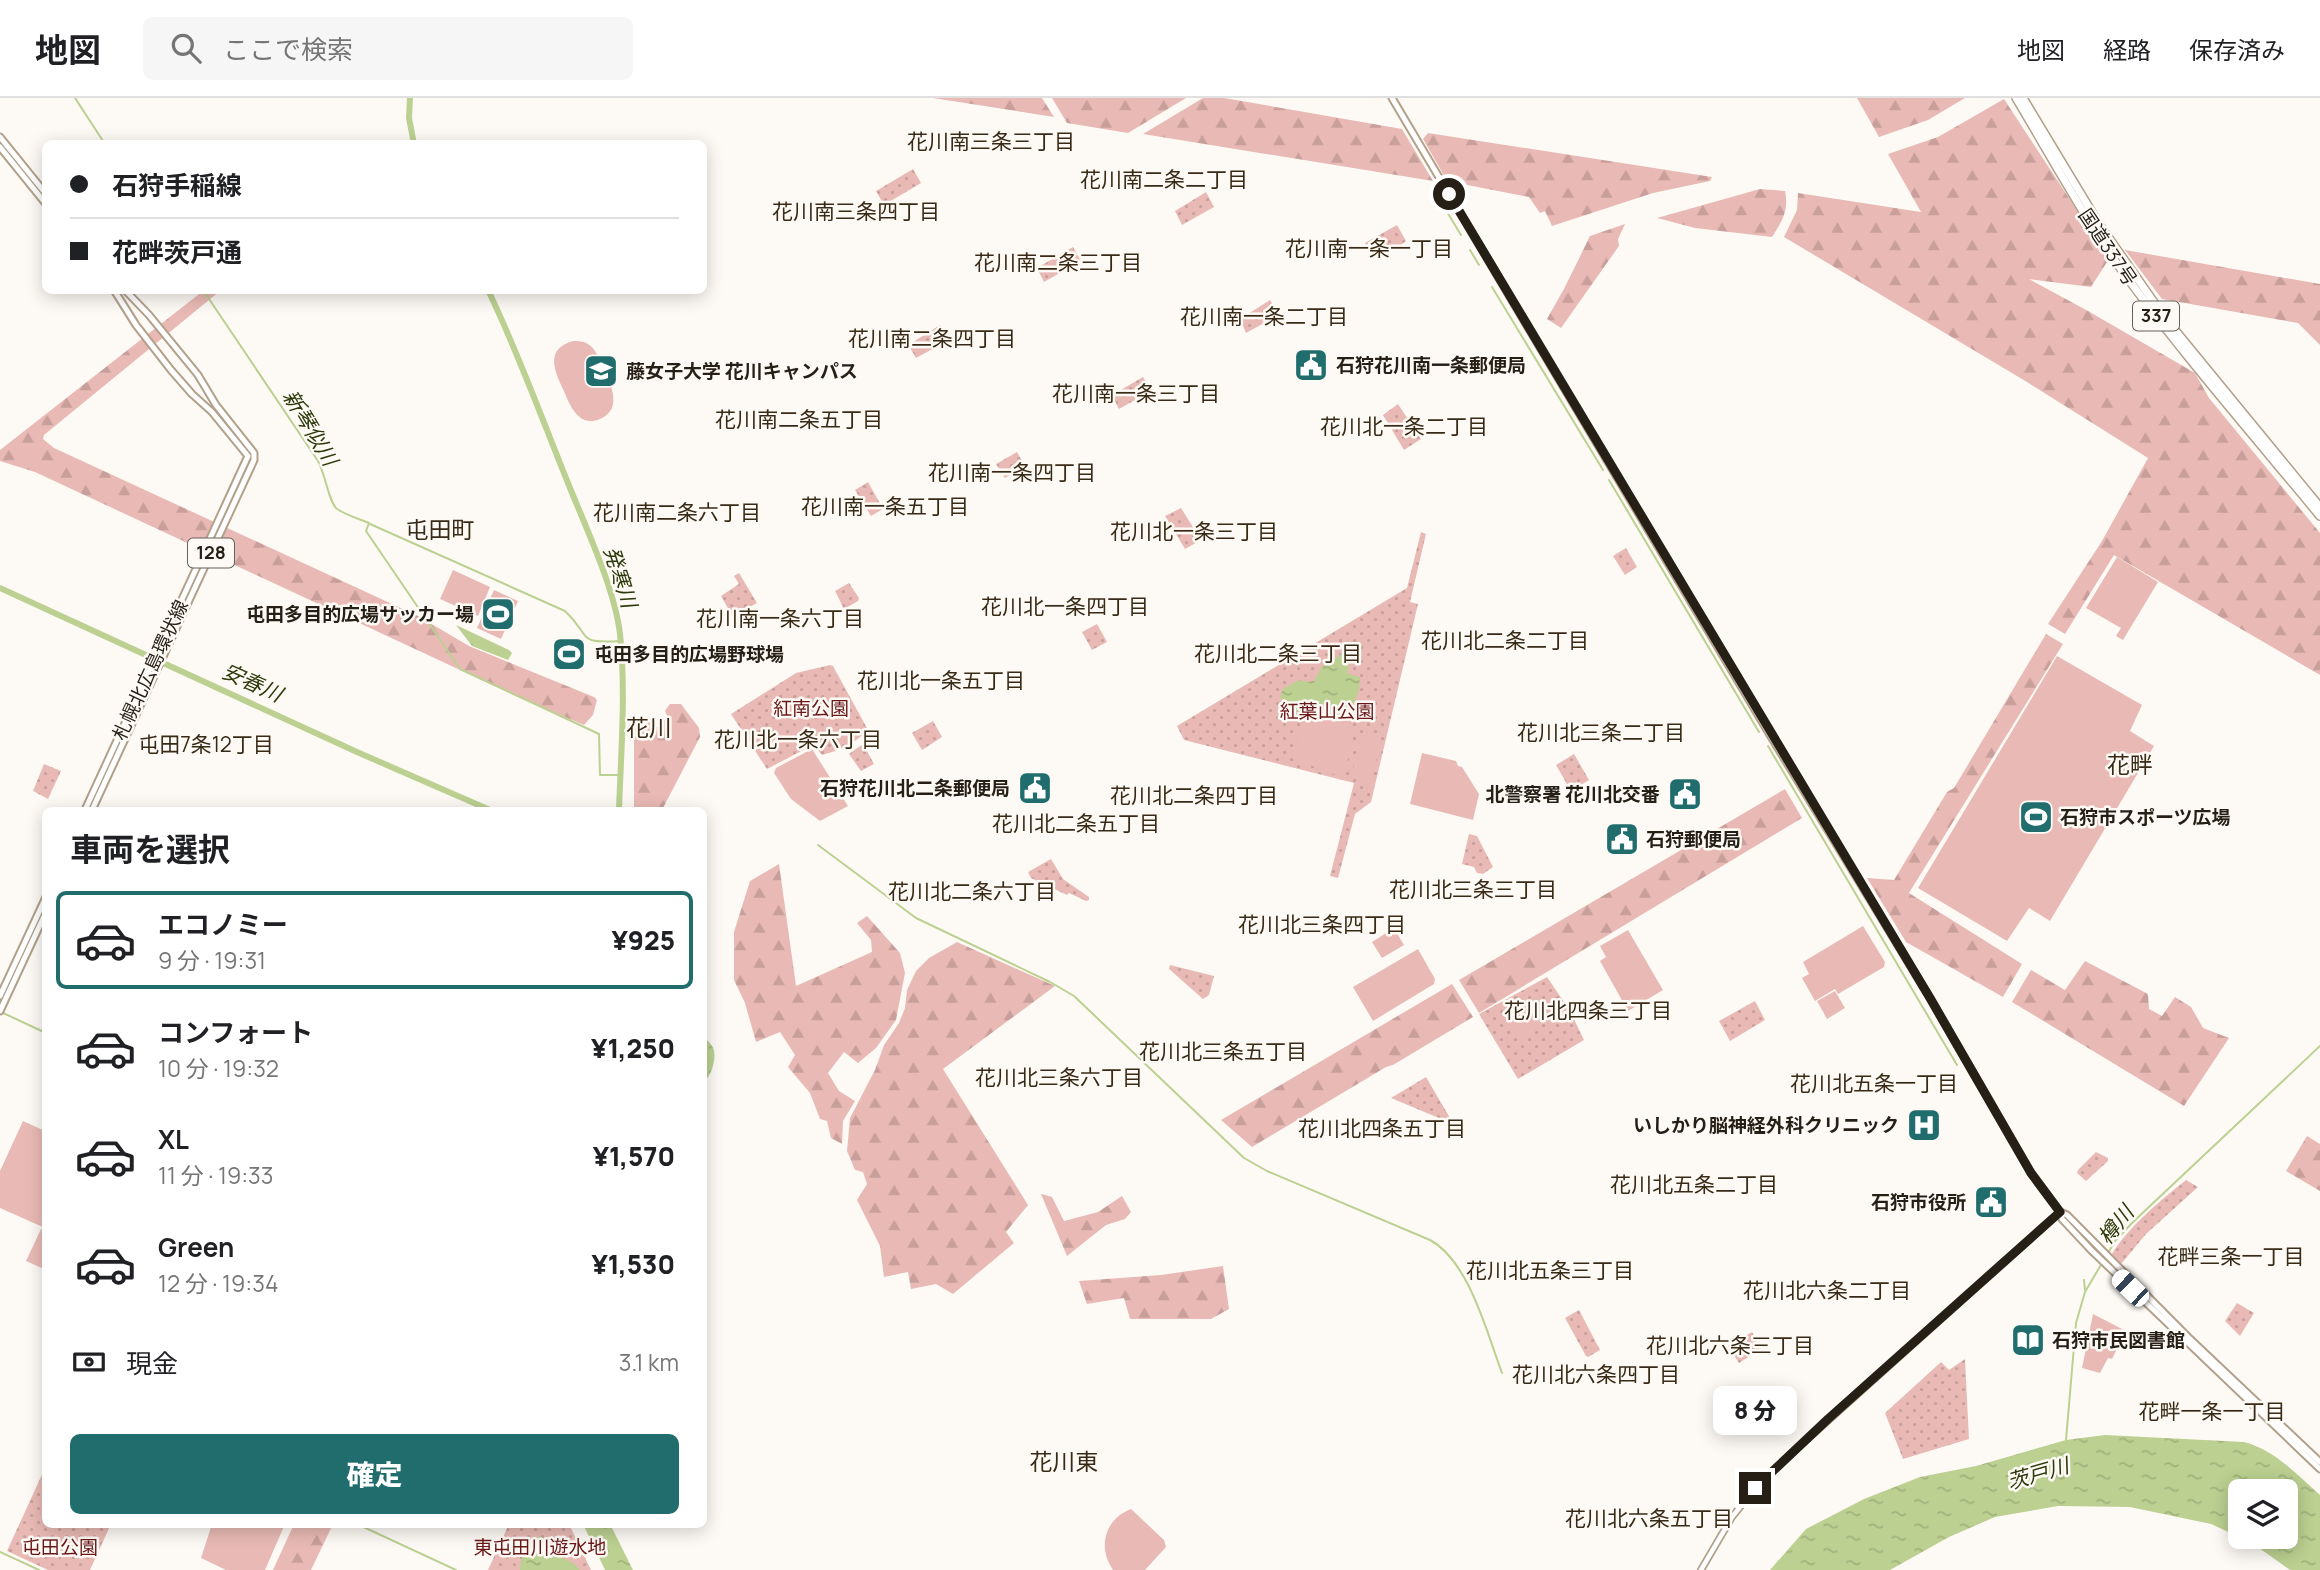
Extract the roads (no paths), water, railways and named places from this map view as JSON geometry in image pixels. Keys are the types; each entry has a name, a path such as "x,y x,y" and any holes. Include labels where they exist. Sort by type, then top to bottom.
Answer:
{"highway":[{"name":"国道337号","path":"2017,98 2114,258 2160,321 2320,516"},
{"name":"国道337号","path":"2023,98 2099,224 2165,318 2320,507"}],"main road":[{"path":"1392,98 1773,740 1930,998 2031,1173 2060,1212 2067,1215 2101,1255 2320,1469"},
{"path":"0,137 42,189"},
{"path":"0,147 42,199"},
{"name":"札幌北広島環状線","path":"93,807 248,456 212,412 171,370 136,325 117,294"},
{"name":"札幌北広島環状線","path":"129,294 198,375 216,405 254,453 254,460 161,653"},
{"name":"札幌北広島環状線","path":"86,807 156,665"},
{"path":"0,996 42,906"},
{"path":"1,1009 42,921"},
{"path":"1701,1570 1732,1517 1761,1481 2060,1212"},
{"path":"2109,1263 2320,1462"}],"water":[{"path":"456,625 509,650 512,653 508,660 472,646"},
{"path":"1341,654 1349,659 1348,674 1360,677 1359,691 1353,705 1342,711 1326,704 1302,711 1291,710 1286,706 1280,697 1283,689 1299,680 1314,681 1322,666"},
{"path":"707,1040 713,1047 714,1064 707,1079"},
{"name":"茨戸川","path":"2105,1435 2244,1442 2266,1451 2285,1464 2320,1495 2320,1570 2290,1570 2260,1549 2298,1549 2298,1479 2228,1479 2228,1532 2211,1524 2130,1507 2058,1506 1995,1517 1949,1537 1890,1570 1770,1570 1806,1529 1864,1499 1920,1477 1976,1466 2066,1440"},
{"path":"585,1528 612,1528 633,1570 605,1570"},
{"path":"540,1536 549,1547 580,1570 520,1570 525,1550"}],"waterway":[{"name":"新琴似川","path":"75,98 102,140"},
{"name":"発寒川","path":"410,98 409,118 413,140"},
{"path":"1435,192 1461,235"},
{"path":"1470,250 1479,265"},
{"path":"1492,287 1603,470"},
{"name":"新琴似川","path":"206,294 318,461 334,506 369,523 366,531 460,669 599,734 600,775 620,775"},
{"name":"発寒川","path":"490,294 592,541 617,617 623,678 619,807"},
{"path":"1609,480 1759,732"},
{"path":"370,524 565,611 590,639 620,641"},
{"name":"安春川","path":"0,588 483,807"},
{"path":"1768,746 1957,1065"},
{"path":"818,845 916,918 1074,996 1244,1158 1267,1171 1430,1240 1444,1250 1456,1264 1475,1299 1502,1373"},
{"path":"1,1012 42,1031"},
{"name":"樽川","path":"2108,1253 2133,1222 2320,1046"},
{"name":"樽川","path":"2066,1440 2076,1323 2085,1292 2102,1263"},
{"name":"樽川","path":"2084,1280 2085,1290"},
{"path":"366,1528 456,1570"},
{"path":"0,1552 39,1570"}],"place":[{"name":"石狩花川南一条郵便局","path":"1311,365"},
{"name":"藤女子大学 花川キャンパス","path":"601,371"},
{"name":"屯田多目的広場サッカー場","path":"498,614"},
{"name":"屯田多目的広場野球場","path":"569,654"},
{"name":"石狩花川北二条郵便局","path":"1035,788"},
{"name":"北警察署 花川北交番","path":"1685,794"},
{"name":"石狩市スポーツ広場","path":"2036,817"},
{"name":"石狩郵便局","path":"1622,839"},
{"name":"いしかり脳神経外科クリニック","path":"1924,1125"},
{"name":"石狩市役所","path":"1991,1202"},
{"name":"石狩市民図書館","path":"2028,1340"}],"district":[{"name":"花川南三条三丁目","path":"991,142"},
{"name":"花川南二条二丁目","path":"1164,180"},
{"name":"花川南三条四丁目","path":"856,212"},
{"name":"花川南一条一丁目","path":"1369,249"},
{"name":"花川南二条三丁目","path":"1058,263"},
{"name":"花川南一条二丁目","path":"1264,317"},
{"name":"花川南二条四丁目","path":"932,339"},
{"name":"花川南一条三丁目","path":"1136,394"},
{"name":"花川南二条五丁目","path":"799,420"},
{"name":"花川北一条二丁目","path":"1404,427"},
{"name":"花川南一条四丁目","path":"1012,473"},
{"name":"花川南一条五丁目","path":"885,507"},
{"name":"花川南二条六丁目","path":"677,513"},
{"name":"屯田町","path":"440,530"},
{"name":"花川北一条三丁目","path":"1194,532"},
{"name":"花川北一条四丁目","path":"1065,607"},
{"name":"花川南一条六丁目","path":"780,619"},
{"name":"花川北二条二丁目","path":"1505,641"},
{"name":"花川北二条三丁目","path":"1278,654"},
{"name":"花川北一条五丁目","path":"941,681"},
{"name":"花川","path":"649,728"},
{"name":"花川北三条二丁目","path":"1601,733"},
{"name":"花川北一条六丁目","path":"798,740"},
{"name":"屯田7条12丁目","path":"206,745"},
{"name":"花畔","path":"2130,765"},
{"name":"花川北二条四丁目","path":"1194,796"},
{"name":"花川北二条五丁目","path":"1076,824"},
{"name":"花川北三条三丁目","path":"1473,890"},
{"name":"花川北二条六丁目","path":"972,892"},
{"name":"花川北三条四丁目","path":"1322,925"},
{"name":"花川北四条三丁目","path":"1588,1011"},
{"name":"花川北三条五丁目","path":"1223,1052"},
{"name":"花川北三条六丁目","path":"1059,1078"},
{"name":"花川北五条一丁目","path":"1874,1084"},
{"name":"花川北四条五丁目","path":"1382,1129"},
{"name":"花川北五条二丁目","path":"1694,1185"},
{"name":"花畔三条一丁目","path":"2231,1257"},
{"name":"花川北五条三丁目","path":"1550,1271"},
{"name":"花川北六条二丁目","path":"1827,1291"},
{"name":"花川北六条三丁目","path":"1730,1346"},
{"name":"花川北六条四丁目","path":"1596,1375"},
{"name":"花畔一条一丁目","path":"2212,1412"},
{"name":"花川東","path":"1064,1462"},
{"name":"花川北六条五丁目","path":"1649,1519"}],"park label":[{"name":"紅南公園","path":"811,708"},
{"name":"紅葉山公園","path":"1327,711"},
{"name":"屯田公園","path":"60,1547"},
{"name":"東屯田川遊水地","path":"540,1547"}]}
